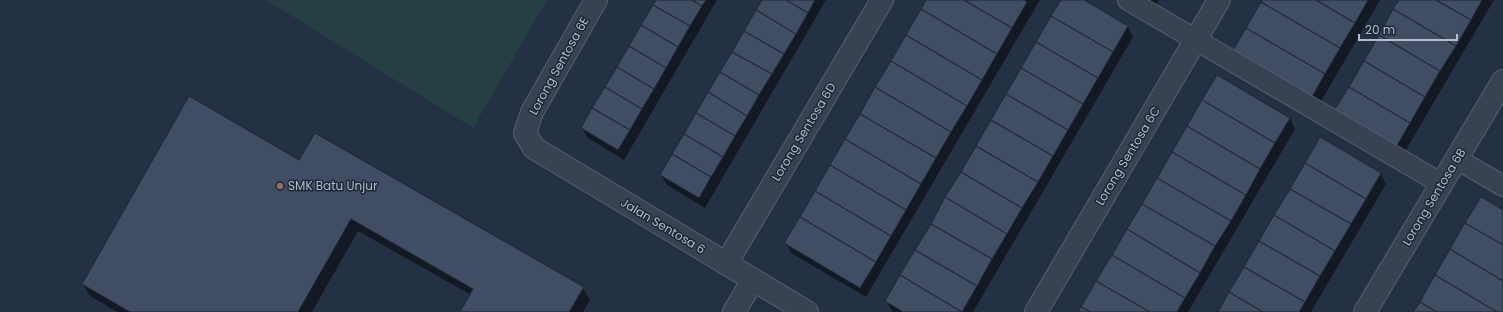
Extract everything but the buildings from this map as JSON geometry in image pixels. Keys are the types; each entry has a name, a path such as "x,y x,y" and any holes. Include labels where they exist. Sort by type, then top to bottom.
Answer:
{"street":[{"name":"Lorong Sentosa 6E","path":"525,133 532,112 596,0"},
{"name":"Lorong Sentosa 6D","path":"726,264 882,0"},
{"name":"Lorong Sentosa 6C","path":"1036,312 1219,0"},
{"name":"Lorong Sentosa 6B","path":"1365,312 1503,81"},
{"name":"Jalan Sentosa 6","path":"525,133 534,148 807,312"},
{"path":"734,312 752,280"}],"lane":[{"path":"1128,0 1442,184"},
{"path":"1457,159 1503,186"}],"green space":[{"path":"266,0 547,0 473,128"}],"place":[{"name":"SMK Batu Unjur","path":"280,186"}]}
